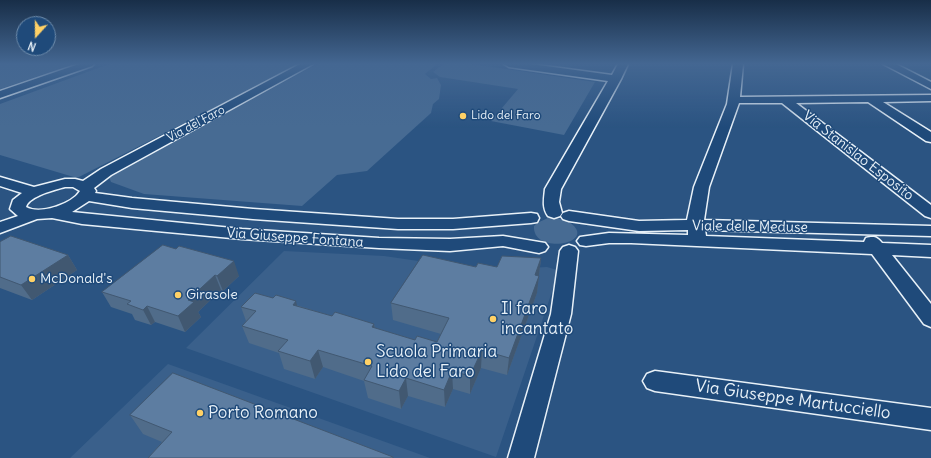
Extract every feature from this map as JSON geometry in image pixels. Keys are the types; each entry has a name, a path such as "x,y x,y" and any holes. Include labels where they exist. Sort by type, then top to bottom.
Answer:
{"street":[{"path":"0,95 28,85"},
{"name":"Via del Faro","path":"52,213 68,207 106,172 268,85"},
{"path":"521,458 577,246 588,236 584,224 562,214 551,199 553,189 612,85"},
{"path":"697,233 700,192 734,100 736,85"},
{"path":"869,98 931,138"},
{"path":"734,100 931,98"},
{"name":"Via Stanislao Esposito","path":"784,99 931,213"},
{"path":"0,181 35,192"},
{"name":"Via Giuseppe Fontana","path":"34,215 20,211 18,207 22,200 35,192 53,185 65,183 75,183 86,192 132,203 253,214 398,224 453,224 562,214"},
{"path":"0,228 34,215 52,213"},
{"name":"Via Giuseppe Fontana","path":"52,213 82,219 276,237 413,245 503,241 539,246 548,250 577,246"},
{"name":"Viale delle Meduse","path":"562,214 630,225 697,233 878,249 931,251"},
{"path":"531,218 526,223 524,229 525,235 539,246"},
{"path":"860,229 878,249 931,318"},
{"name":"Viale delle Meduse","path":"577,246 625,238 697,233 860,229 931,231"},
{"name":"Via Giuseppe Martucciello","path":"655,381 931,418"}],"shaded area":[{"path":"0,85 11,85 0,89"},
{"path":"51,85 258,85 77,178 0,155 0,104"},
{"path":"278,85 441,85 439,99 433,104 431,113 367,171 337,175 302,206 144,194 111,182 109,177"},
{"path":"494,85 593,85 564,135 491,121 518,89"},
{"path":"548,218 562,219 572,224 577,233 575,238 569,242 560,244 542,240 536,235 534,226"},
{"path":"284,251 384,256 432,263 512,269 547,267 557,270 556,280 496,457 186,348"},
{"path":"168,364 430,458 70,458"}],"building":[{"path":"11,236 68,255 21,285 0,277 0,242"},
{"path":"163,245 176,249 179,246 234,261 217,276 215,275 188,300 194,302 178,316 147,306 143,310 127,304 131,301 102,292"},
{"path":"423,255 476,267 478,263 497,267 502,256 541,258 535,275 539,276 509,358 482,350 470,376 452,371 444,390 406,378 399,391 364,380 372,366 318,350 310,361 278,351 288,340 242,326 256,311 241,307 255,293 273,298 276,295 296,301 293,305 332,316 335,312 374,324 372,327 415,340 417,336 437,342 449,318 391,303"},
{"path":"173,373 393,458 148,458 172,432 130,415"}],"place":[{"name":"Lido del Faro","path":"463,116"},
{"name":"McDonald's","path":"32,279"},
{"name":"Girasole","path":"178,295"},
{"name":"Il faro incantato","path":"493,319"},
{"name":"Scuola Primaria Lido del Faro","path":"368,362"},
{"name":"Porto Romano","path":"200,413"}]}
